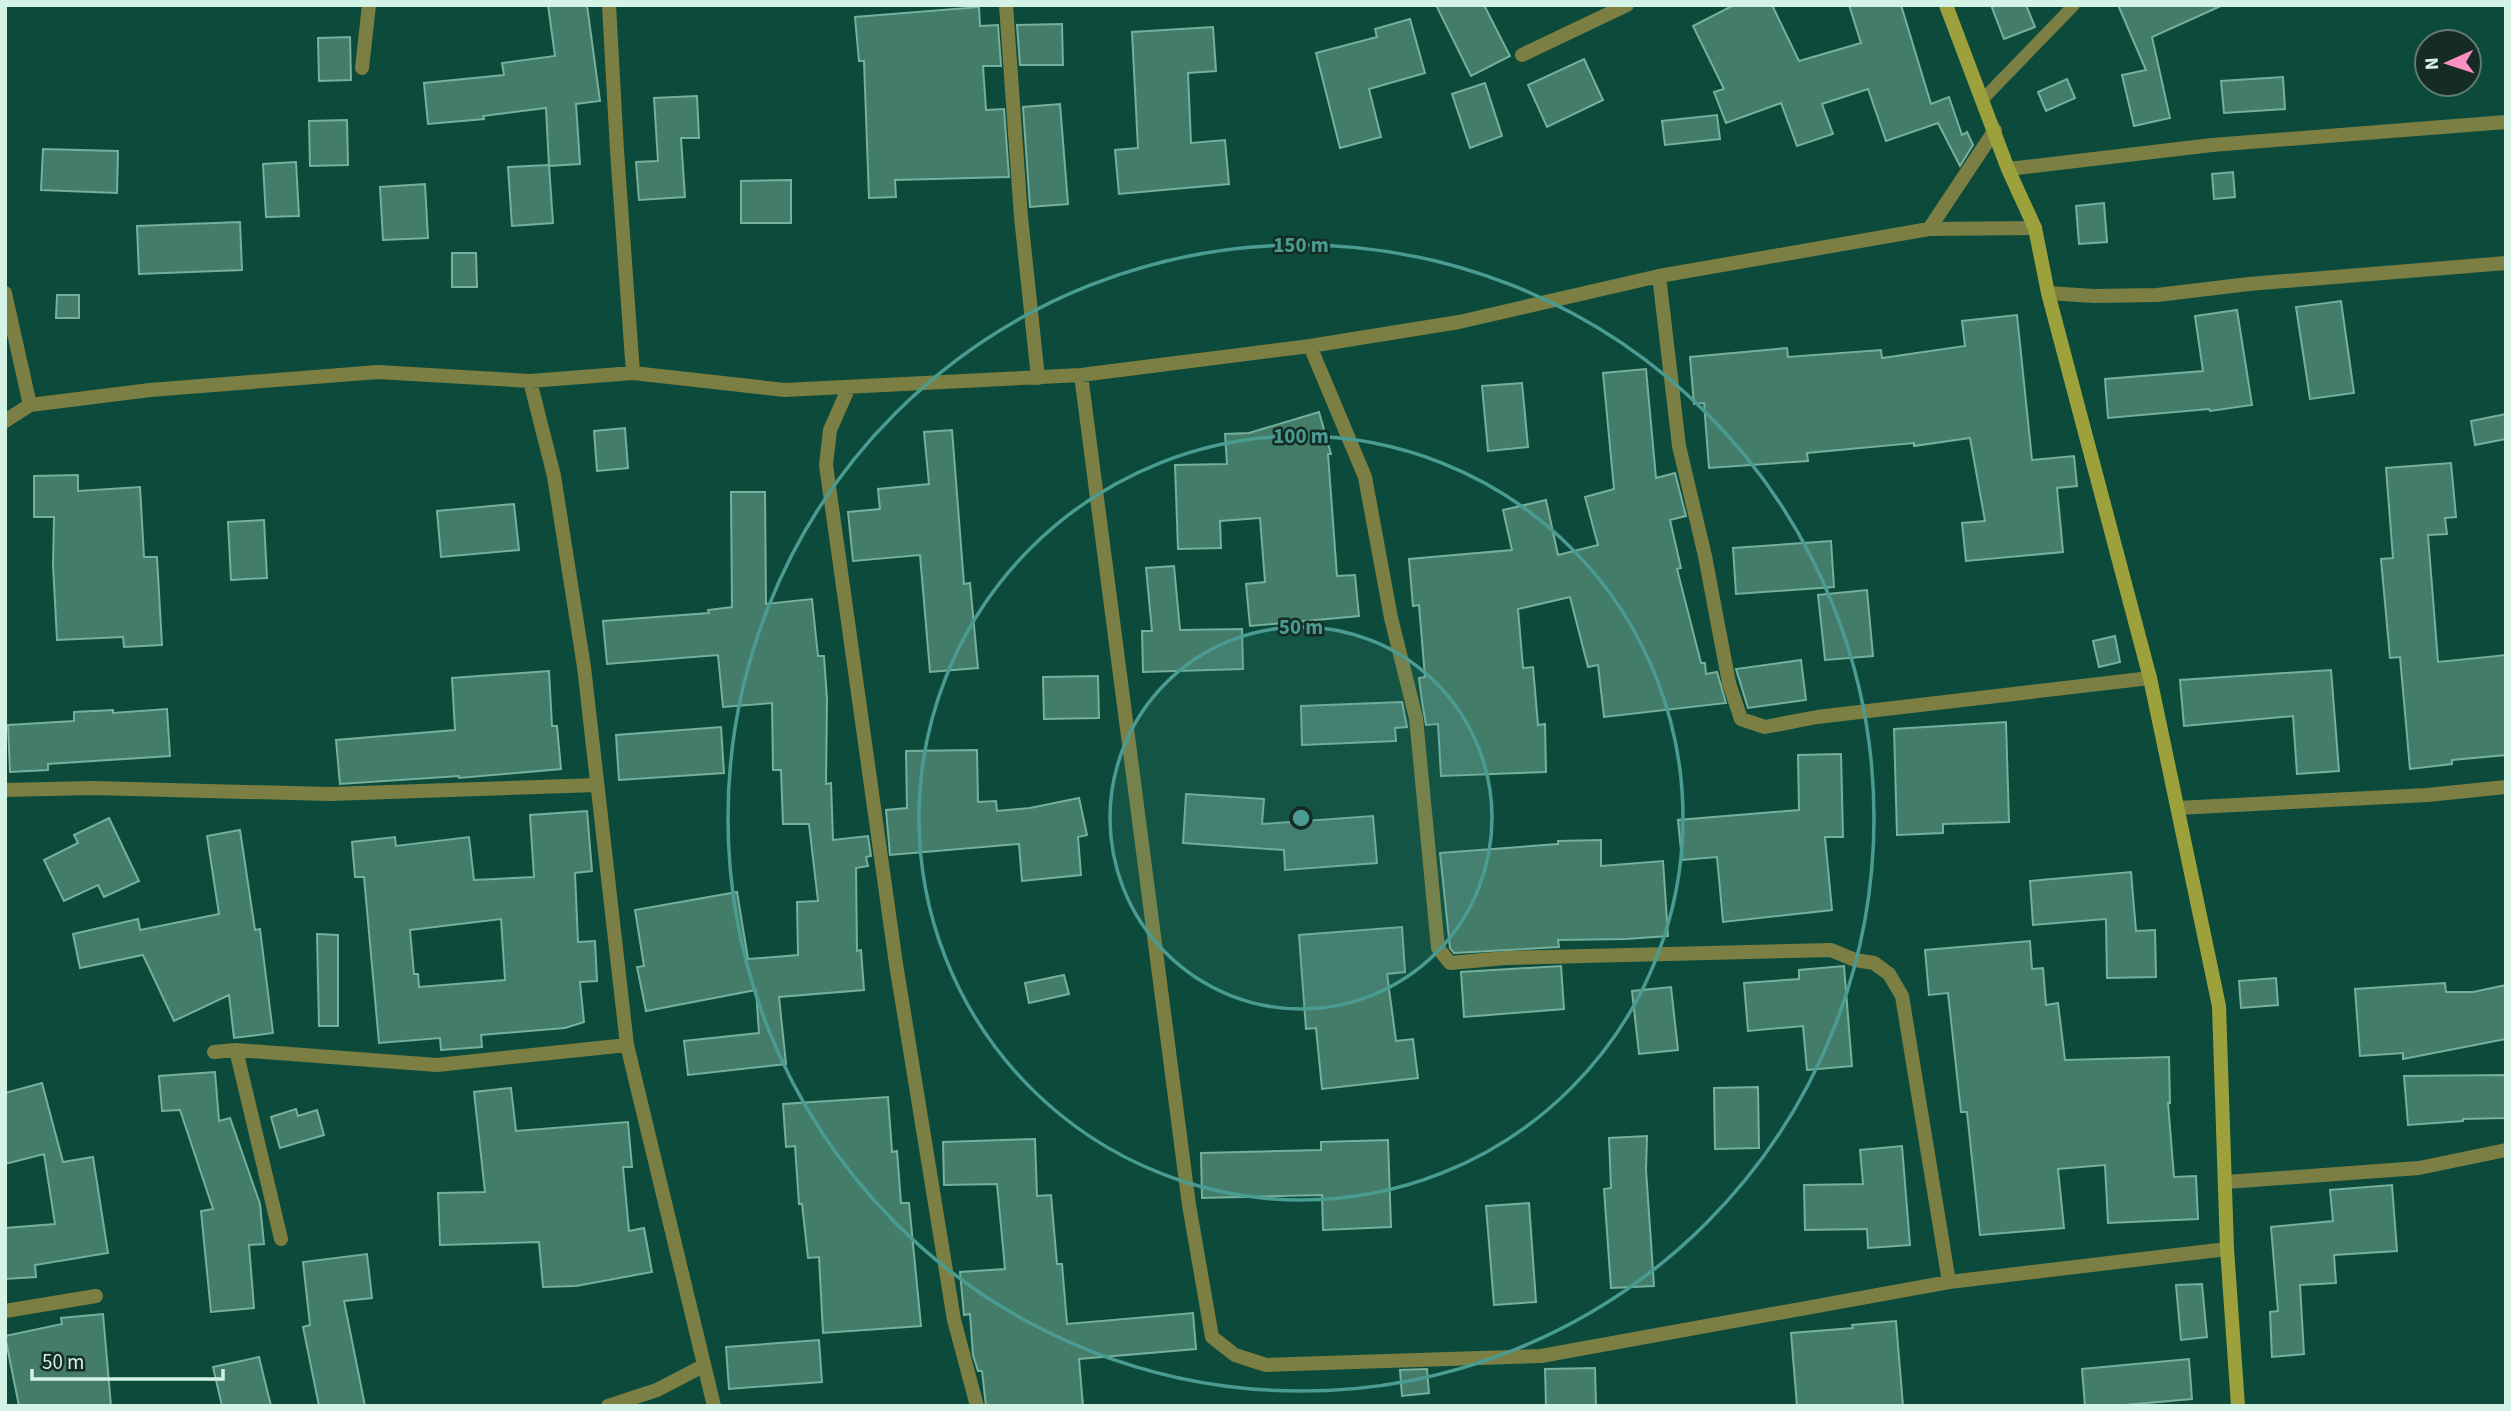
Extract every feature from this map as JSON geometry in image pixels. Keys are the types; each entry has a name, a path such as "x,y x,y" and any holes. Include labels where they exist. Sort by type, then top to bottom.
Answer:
{"street":[{"path":"362,68 369,5"},
{"path":"609,5 633,373"},
{"path":"1006,5 1021,217 1038,378"},
{"path":"1522,55 1627,5"},
{"path":"1946,5 2008,169 2035,228 2048,293 2150,678 2178,808 2219,1006 2227,1249 2238,1406"},
{"path":"2008,169 2212,145 2506,122"},
{"path":"1929,229 1995,130"},
{"path":"5,421 30,405 150,390 378,372 530,380 633,373 785,390 1081,375 1310,346 1459,322 1659,276 1929,229 2035,228"},
{"path":"2048,293 2094,296 2157,295 2249,284 2506,263"},
{"path":"1659,276 1679,446 1705,556 1729,683 1741,719 1765,727 1817,717 2150,678"},
{"path":"5,293 30,405"},
{"path":"1310,346 1364,477 1391,618 1416,718 1438,948 1443,957 1450,963 1507,958 1831,950 1854,961 1874,963 1889,974 1902,996 1949,1282"},
{"path":"1081,375 1187,1192 1212,1337 1235,1355 1266,1365 1541,1356 1949,1282 2227,1249"},
{"path":"530,380 554,476 584,667 627,1045 714,1406"},
{"path":"849,387 830,430 826,465 901,992 954,1320 977,1406"},
{"path":"5,790 92,788 330,794 597,785"},
{"path":"2178,808 2427,795 2506,787"},
{"path":"214,1052 236,1050 437,1065 627,1045"},
{"path":"236,1050 281,1239"},
{"path":"2226,1182 2419,1168 2506,1150"},
{"path":"5,1311 96,1296"},
{"path":"608,1406 657,1390 703,1366"}],"lane":[{"path":"1983,99 2074,5"}],"building":[{"path":"548,5 587,5 600,101 576,104 580,164 549,166 546,108 483,116 484,119 428,124 424,83 504,75 502,63 555,56"},
{"path":"1436,5 1484,5 1510,56 1471,76"},
{"path":"1734,5 1772,5 1799,61 1861,43 1849,5 1901,5 1931,104 1949,97 1962,135 1967,132 1973,145 1960,166 1938,123 1886,141 1868,89 1822,104 1833,134 1797,146 1781,103 1726,123 1714,92 1724,89 1693,26"},
{"path":"1991,5 2026,5 2035,27 2004,39"},
{"path":"2118,5 2223,5 2152,37 2170,118 2134,126 2122,75 2146,70"},
{"path":"979,7 980,26 998,25 1001,66 983,66 986,110 1004,109 1009,177 895,180 896,197 869,198 864,61 859,61 855,17"},
{"path":"1410,19 1425,73 1369,89 1381,137 1340,148 1316,53 1377,37 1375,29"},
{"path":"1062,24 1063,65 1020,65 1017,25"},
{"path":"1213,27 1216,71 1188,73 1191,143 1225,140 1229,184 1119,194 1115,150 1138,148 1132,32"},
{"path":"350,37 351,80 319,81 318,38"},
{"path":"1584,59 1603,100 1547,127 1528,85"},
{"path":"2283,77 2285,109 2224,113 2221,81"},
{"path":"2067,79 2075,98 2046,111 2038,92"},
{"path":"1485,83 1502,136 1470,148 1452,94"},
{"path":"697,96 699,138 681,138 685,197 639,200 636,162 658,161 654,98"},
{"path":"1060,104 1068,204 1030,207 1023,107"},
{"path":"1717,115 1720,139 1665,145 1662,121"},
{"path":"347,120 348,165 310,166 309,121"},
{"path":"43,149 118,151 117,193 41,190"},
{"path":"296,162 299,216 266,217 263,164"},
{"path":"549,165 553,223 512,226 508,167"},
{"path":"2233,172 2235,197 2214,199 2212,174"},
{"path":"791,180 791,223 741,223 741,181"},
{"path":"425,184 428,238 383,240 380,187"},
{"path":"2104,203 2107,242 2079,244 2076,206"},
{"path":"240,222 242,270 139,274 137,226"},
{"path":"452,253 476,253 477,287 452,287"},
{"path":"57,295 79,295 79,318 56,318"},
{"path":"2341,301 2354,393 2310,399 2296,307"},
{"path":"2237,310 2252,405 2210,411 2108,418 2105,379 2203,371 2195,316"},
{"path":"2017,315 2032,460 2074,456 2077,486 2057,488 2063,552 1966,561 1962,523 1985,521 1970,438 1914,446 1914,443 1807,453 1808,461 1709,468 1704,403 1694,404 1690,357 1787,348 1788,357 1881,350 1882,358 1965,346 1962,321"},
{"path":"1646,369 1656,478 1675,473 1686,516 1670,520 1681,568 1677,569 1701,663 1705,663 1706,674 1717,672 1726,703 1604,717 1598,665 1588,667 1570,597 1518,609 1523,668 1533,667 1538,725 1545,724 1546,772 1441,776 1438,724 1426,725 1422,701 1419,678 1425,677 1419,605 1413,606 1409,559 1512,550 1503,510 1546,500 1558,555 1598,545 1585,497 1614,489 1603,373"},
{"path":"1522,383 1528,447 1488,451 1482,386"},
{"path":"1319,412 1331,454 1328,454 1337,576 1355,575 1359,616 1250,626 1246,584 1265,582 1260,518 1220,521 1221,548 1178,549 1175,465 1227,464 1225,434 1249,433"},
{"path":"2506,414 2506,439 2475,445 2471,421"},
{"path":"625,428 628,468 597,471 594,431"},
{"path":"952,430 964,584 970,583 978,668 930,672 920,555 853,561 848,512 880,509 878,489 929,484 924,432"},
{"path":"2451,463 2456,517 2445,518 2447,534 2428,535 2438,662 2506,655 2506,755 2452,760 2452,764 2410,769 2400,657 2390,658 2381,559 2393,558 2386,468"},
{"path":"78,475 78,491 140,487 144,557 157,557 162,645 124,647 123,637 57,640 53,565 54,517 34,517 34,476"},
{"path":"731,492 765,492 766,604 812,599 818,656 824,656 827,699 826,784 831,783 833,840 868,836 871,856 866,857 868,866 856,868 857,951 861,950 864,990 779,997 786,1064 688,1075 684,1041 759,1033 756,990 646,1011 637,967 644,966 635,910 737,892 748,959 798,955 797,902 818,901 809,824 783,824 781,770 773,770 772,703 723,707 718,655 607,664 603,621 709,613 708,610 732,607"},
{"path":"514,504 519,550 441,557 437,511"},
{"path":"264,520 267,578 231,580 228,522"},
{"path":"1831,541 1834,587 1736,594 1733,548"},
{"path":"1174,566 1180,630 1242,629 1243,669 1143,672 1142,631 1152,631 1146,568"},
{"path":"1867,590 1873,656 1825,660 1818,595"},
{"path":"2115,636 2120,662 2099,667 2093,641"},
{"path":"1801,660 1806,700 1748,708 1736,669"},
{"path":"2331,670 2339,771 2297,774 2293,716 2184,726 2180,680"},
{"path":"549,671 552,726 557,726 561,769 340,784 336,740 455,730 452,678"},
{"path":"1098,676 1099,718 1044,719 1043,677"},
{"path":"1402,702 1407,727 1395,728 1396,741 1302,745 1301,706"},
{"path":"167,709 170,756 48,764 48,770 10,772 8,725 74,721 74,712 113,710 113,713"},
{"path":"2006,722 2009,822 1943,824 1943,833 1897,835 1894,729"},
{"path":"721,727 724,773 619,780 616,735"},
{"path":"977,750 978,802 996,801 997,811 1030,808 1079,798 1087,835 1078,837 1081,875 1022,881 1019,844 890,855 886,810 907,808 906,751"},
{"path":"1841,754 1843,837 1825,837 1832,910 1723,922 1717,857 1682,860 1678,820 1799,810 1798,755"},
{"path":"1186,794 1264,799 1262,824 1373,816 1377,863 1285,870 1284,850 1183,843"},
{"path":"587,811 592,871 575,873 578,942 595,941 597,981 580,982 584,1022 565,1028 481,1035 482,1047 441,1050 440,1038 379,1043 364,877 355,877 352,842 395,837 396,846 469,837 474,880 534,877 530,815","holes":["501,919 505,980 419,987 418,974 414,974 410,930"]},
{"path":"109,818 139,881 104,897 98,885 64,901 44,860 78,843 74,835"},
{"path":"240,830 255,930 260,929 273,1033 234,1038 229,995 174,1021 143,955 80,968 73,934 138,919 140,930 219,914 207,836"},
{"path":"1601,840 1601,866 1663,861 1668,936 1558,940 1559,947 1454,953 1450,948 1440,853 1558,844 1558,841"},
{"path":"2131,872 2136,931 2155,930 2156,977 2107,978 2106,919 2033,925 2030,881"},
{"path":"1402,927 1405,972 1387,974 1396,1041 1413,1039 1418,1078 1322,1089 1316,1028 1306,1029 1299,935"},
{"path":"317,934 338,935 338,1026 319,1026"},
{"path":"2030,941 2032,969 2043,968 2046,1005 2058,1003 2065,1060 2169,1057 2168,1103 2174,1177 2196,1176 2198,1219 2108,1223 2105,1165 2058,1169 2064,1228 1980,1235 1967,1112 1961,1112 1948,993 1929,995 1925,950"},
{"path":"1561,966 1564,1009 1464,1017 1461,972"},
{"path":"1844,966 1852,1066 1807,1070 1803,1026 1748,1031 1744,983 1799,979 1799,970"},
{"path":"1064,975 1069,994 1029,1003 1025,983"},
{"path":"2276,978 2278,1005 2241,1008 2239,981"},
{"path":"2445,983 2446,992 2473,992 2506,985 2506,1039 2403,1059 2403,1053 2360,1056 2355,989"},
{"path":"1671,987 1678,1050 1639,1054 1632,991"},
{"path":"215,1072 219,1121 230,1118 260,1204 264,1244 249,1245 254,1308 211,1312 201,1211 213,1209 180,1110 162,1111 159,1076"},
{"path":"2506,1075 2506,1118 2408,1125 2404,1076"},
{"path":"42,1083 63,1162 93,1157 108,1253 35,1265 36,1277 5,1279 5,1228 55,1224 44,1154 5,1164 5,1093"},
{"path":"1758,1087 1759,1148 1715,1149 1714,1088"},
{"path":"511,1088 516,1131 628,1122 632,1167 623,1167 629,1231 644,1228 652,1272 576,1286 543,1287 539,1242 440,1245 438,1193 485,1192 474,1092"},
{"path":"888,1097 892,1152 897,1151 901,1203 909,1203 921,1326 823,1333 819,1257 808,1258 802,1204 799,1204 795,1146 786,1147 783,1104"},
{"path":"296,1109 298,1116 317,1110 324,1135 280,1148 271,1117"},
{"path":"1647,1136 1646,1170 1654,1286 1611,1288 1604,1189 1611,1188 1609,1138"},
{"path":"1035,1139 1037,1196 1051,1195 1057,1264 1062,1264 1067,1324 1193,1313 1196,1349 1079,1359 1083,1406 986,1406 982,1371 978,1371 973,1355 970,1314 964,1315 960,1272 1005,1269 997,1184 944,1185 943,1142"},
{"path":"1388,1140 1391,1227 1323,1230 1322,1195 1202,1198 1201,1153 1321,1150 1321,1142"},
{"path":"1902,1146 1910,1245 1868,1248 1867,1229 1805,1230 1804,1185 1863,1184 1860,1150"},
{"path":"2392,1185 2397,1251 2334,1255 2336,1283 2300,1285 2304,1354 2272,1357 2270,1312 2278,1311 2271,1227 2333,1221 2330,1190"},
{"path":"1529,1203 1536,1302 1494,1305 1486,1206"},
{"path":"367,1254 372,1298 344,1301 365,1406 319,1406 303,1327 310,1325 303,1262"},
{"path":"2202,1284 2207,1337 2181,1340 2176,1285"},
{"path":"103,1314 111,1406 19,1406 5,1336 62,1324 61,1318"},
{"path":"1896,1321 1903,1406 1797,1406 1791,1333"},
{"path":"819,1340 822,1382 729,1389 726,1347"},
{"path":"259,1357 271,1406 222,1406 213,1367"},
{"path":"2189,1359 2192,1399 2085,1406 2082,1369"},
{"path":"1595,1368 1596,1406 1546,1406 1545,1369"},
{"path":"1427,1369 1429,1393 1402,1396 1400,1370"}]}
